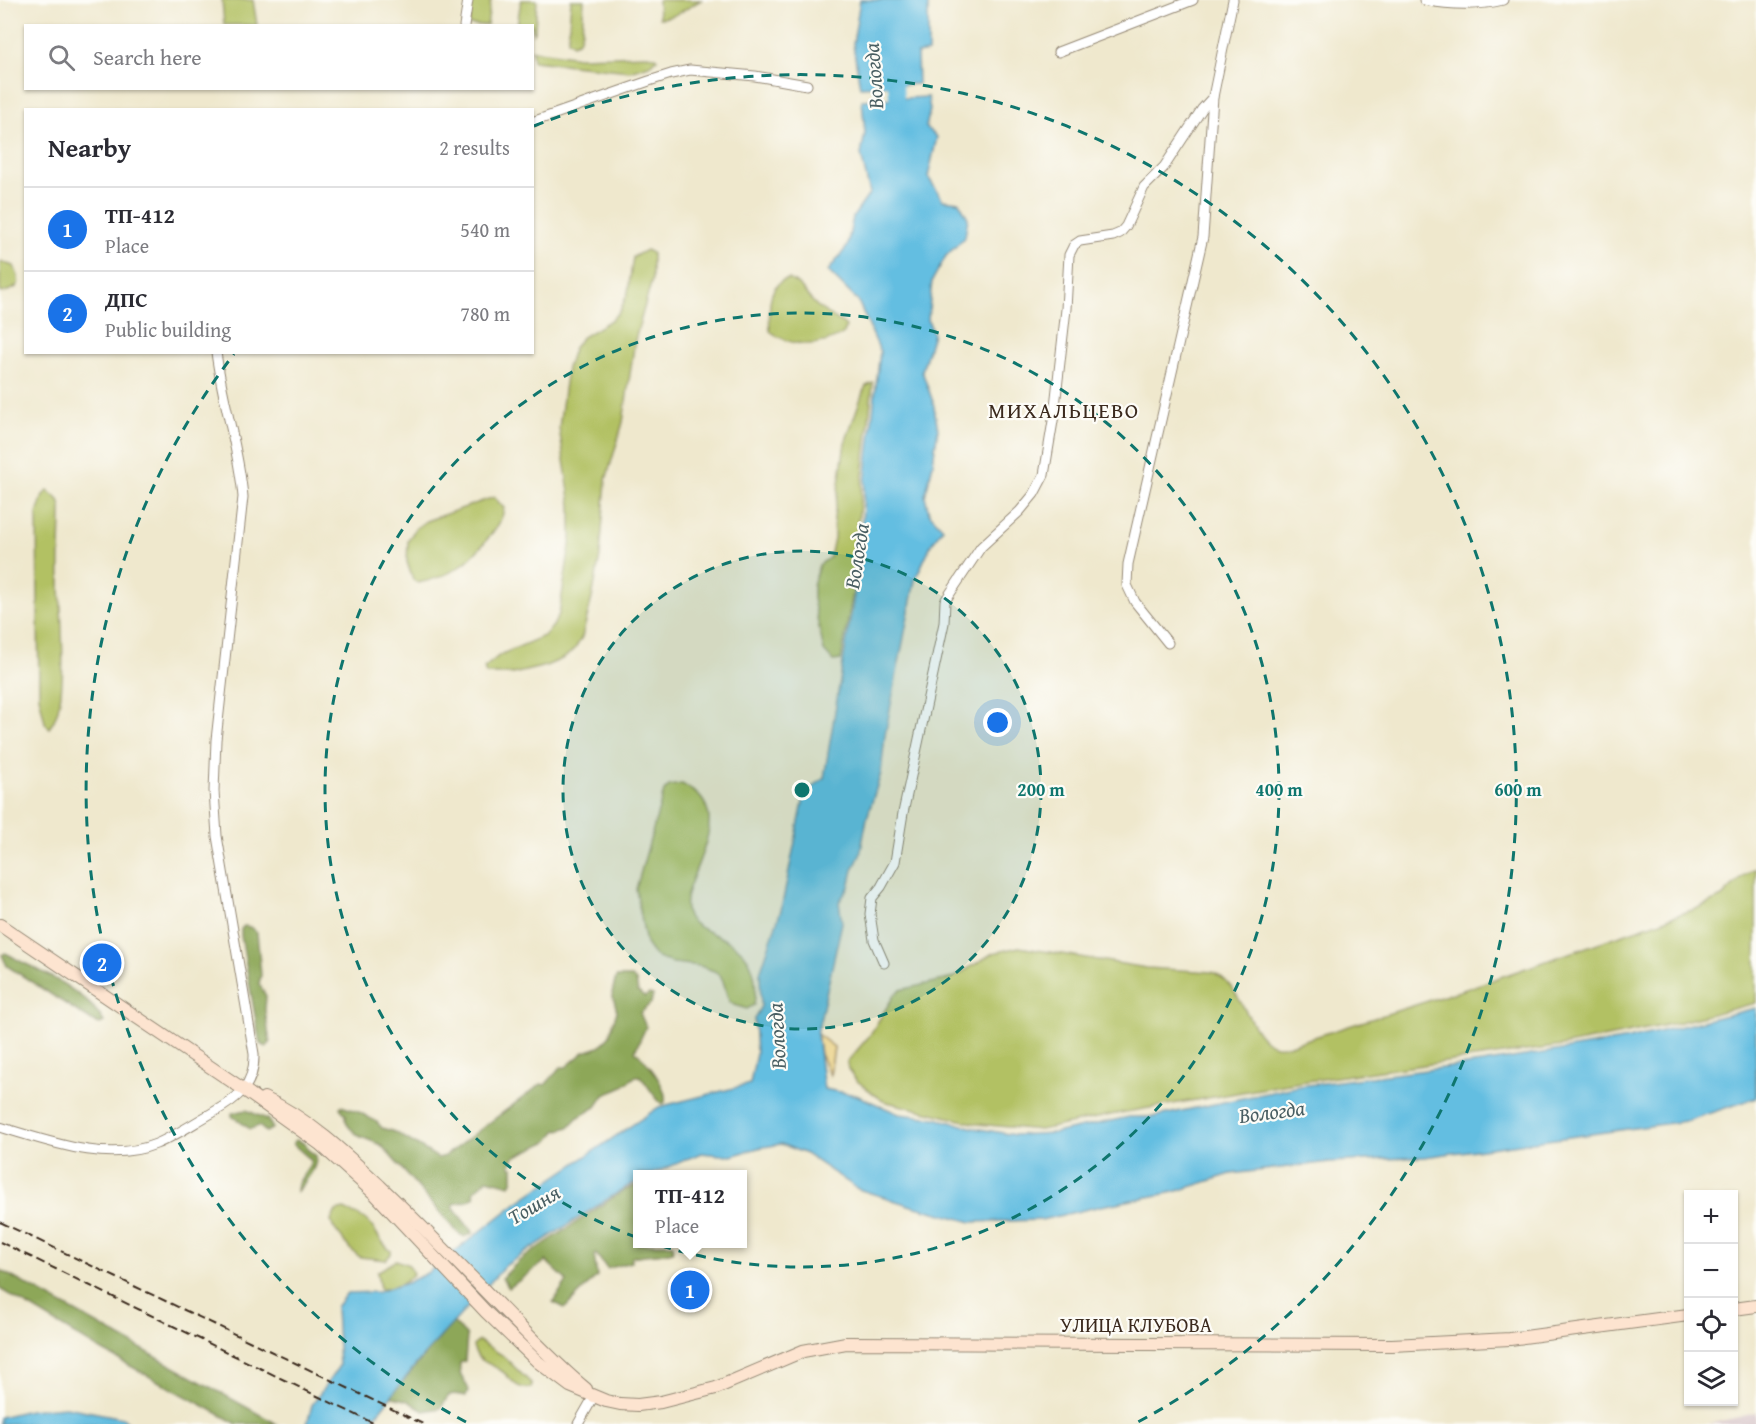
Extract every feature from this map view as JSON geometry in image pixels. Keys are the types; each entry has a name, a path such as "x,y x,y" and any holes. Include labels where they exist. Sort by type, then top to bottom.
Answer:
{"main road":[{"path":"0,925 243,1089 279,1105 329,1141 432,1236 546,1354 594,1396"},
{"name":"УЛИЦА КЛУБОВА","path":"243,1089 320,1144 348,1168 486,1312 555,1376 570,1386 606,1401 626,1405 661,1402 716,1388 803,1351 846,1343 1392,1345 1510,1339 1684,1316"},
{"path":"1738,1308 1756,1306"}],"street":[{"path":"464,24 468,0"},
{"path":"1058,52 1193,0"},
{"path":"1168,643 1135,602 1127,585 1128,564 1203,237 1213,97 1233,0"},
{"path":"1425,0 1461,5 1503,0"},
{"path":"534,121 660,77 690,70 754,76 807,86"},
{"path":"885,963 874,940 870,914 872,897 882,888 895,862 903,813 944,623 945,602 981,548 1020,512 1034,494 1044,475 1054,415 1066,309 1069,255 1074,245 1080,241 1120,233 1126,226 1144,187 1164,167 1202,109 1213,97"},
{"path":"0,1127 49,1142 83,1149 123,1152 140,1149 165,1140 225,1106 243,1089 254,1073 254,1054 217,836 214,791 216,740 243,497 241,474 219,377 216,354"},
{"path":"578,1424 594,1396"}],"shaded area":[{"path":"1756,1413 1756,1424 1708,1424"}],"green space":[{"path":"222,0 253,0 257,24 224,24"},
{"path":"471,0 491,0 487,24 469,24"},
{"path":"521,0 537,0 534,31 534,24 517,24"},
{"path":"571,0 584,0 582,31 579,41 573,44 568,40"},
{"path":"658,0 701,0 676,14 659,18"},
{"path":"534,50 579,57 647,55 657,59 649,65 630,71 534,61"},
{"path":"646,250 652,253 652,280 635,340 623,422 606,480 600,556 582,637 575,649 564,658 546,666 513,674 486,674 484,668 500,655 544,636 553,626 559,614 571,539 571,505 559,428 567,368 573,349 581,338 611,320 620,311 628,292 633,257"},
{"path":"0,262 14,266 19,282 16,288 0,293"},
{"path":"789,279 801,287 818,306 846,326 844,333 826,341 806,344 787,341 770,331 773,292 782,281"},
{"path":"873,383 858,522 854,586 841,660 833,661 824,651 813,599 813,585 819,565 830,557 845,443 863,392 866,386"},
{"path":"48,491 59,500 61,507 60,572 63,658 60,700 56,716 49,728 45,723 39,696 37,514 43,495"},
{"path":"494,497 504,508 502,516 499,524 474,555 458,568 440,577 418,583 413,580 407,562 408,541 415,529 426,521"},
{"path":"682,784 701,798 709,817 707,838 688,891 686,911 691,921 740,950 750,962 755,980 754,1005 747,1009 729,1001 720,975 714,971 700,966 660,959 646,944 636,889 664,791 669,786"},
{"path":"1756,868 1756,1003 1676,1023 1562,1046 1300,1082 1120,1113 1040,1130 977,1124 883,1101 856,1080 848,1069 847,1062 870,1035 894,995 900,990 953,978 993,953 1019,947 1147,968 1212,972 1223,978 1231,987 1266,1041 1276,1046 1284,1046 1466,989 1698,908 1722,897 1741,878"},
{"path":"244,926 250,927 257,933 261,975 259,984 266,996 265,1010 270,1043 266,1047 260,1044 241,936 241,929"},
{"path":"5,953 68,986 98,1012 104,1022 100,1024 92,1021 7,966 2,955"},
{"path":"616,977 632,977 636,981 638,992 645,997 649,994 653,995 651,1003 640,1013 646,1027 635,1051 660,1082 665,1102 662,1104 659,1101 640,1076 636,1076 619,1089 604,1095 596,1107 577,1118 569,1127 556,1131 549,1141 514,1157 510,1166 513,1167 513,1180 510,1185 487,1179 474,1192 475,1196 468,1201 454,1204 453,1207 473,1233 464,1237 459,1234 381,1145 359,1136 349,1127 341,1106 359,1112 377,1122 382,1128 395,1132 438,1158 445,1156 541,1084 545,1085 561,1067 566,1067 584,1052 599,1047 609,1037 617,1011 612,993"},
{"path":"246,1110 267,1119 273,1128 266,1132 259,1126 250,1129 232,1116 232,1113"},
{"path":"298,1140 316,1156 316,1161 313,1171 297,1192 298,1184 311,1160 293,1144"},
{"path":"633,1187 633,1248 673,1248 673,1251 632,1257 631,1262 607,1269 596,1254 594,1255 597,1276 565,1308 553,1302 567,1281 546,1261 509,1288 502,1278 519,1261 623,1191"},
{"path":"344,1209 366,1220 391,1251 386,1260 360,1257 350,1249 331,1221 336,1211"},
{"path":"396,1260 409,1265 413,1274 398,1285 380,1289 377,1272"},
{"path":"0,1270 277,1424 237,1424 99,1349 0,1289"},
{"path":"453,1322 467,1336 465,1361 460,1363 461,1375 469,1390 466,1396 450,1395 441,1408 424,1411 408,1401 390,1396"},
{"path":"479,1341 502,1355 532,1384 531,1388 517,1385 504,1373 480,1359 473,1346"}],"sand":[{"path":"817,1034 834,1047 830,1075 820,1054"}],"water":[{"path":"860,0 928,0 928,52 917,54 918,84 860,87 853,44"},
{"name":"Тошня","path":"928,97 930,110 926,127 937,137 928,177 943,200 959,202 968,218 965,237 946,256 932,281 928,319 933,334 922,371 933,402 938,429 925,496 929,513 943,528 931,545 915,580 885,735 881,773 867,818 860,855 849,887 839,902 842,923 817,1034 824,1089 856,1095 899,1114 935,1118 1015,1135 1055,1133 1129,1117 1153,1117 1300,1086 1482,1063 1629,1039 1756,1008 1756,1098 1686,1121 1424,1157 1330,1162 1231,1174 1174,1192 1041,1220 972,1222 912,1206 858,1189 806,1154 781,1144 731,1156 701,1153 662,1170 633,1170 633,1184 506,1265 422,1357 369,1424 307,1424 312,1405 339,1366 336,1307 347,1293 378,1292 407,1283 427,1273 518,1202 659,1107 750,1084 756,1054 754,1019 761,1006 760,973 781,910 805,793 824,778 859,565 864,492 880,351 858,301 828,271 847,247 853,217 870,193 861,155 865,133 862,100"},
{"path":"66,1407 123,1418 129,1424 0,1424 0,1417 29,1410"}],"waterway":[{"name":"Вологда","path":"894,66 898,117"}],"railway":[{"path":"0,1222 423,1424"},
{"path":"0,1242 375,1424"}],"place":[{"name":"ДПС","path":"102,963"},
{"name":"ТП-412","path":"690,1290"}],"district":[{"name":"МИХАЛЬЦЕВО","path":"1064,410"}]}
